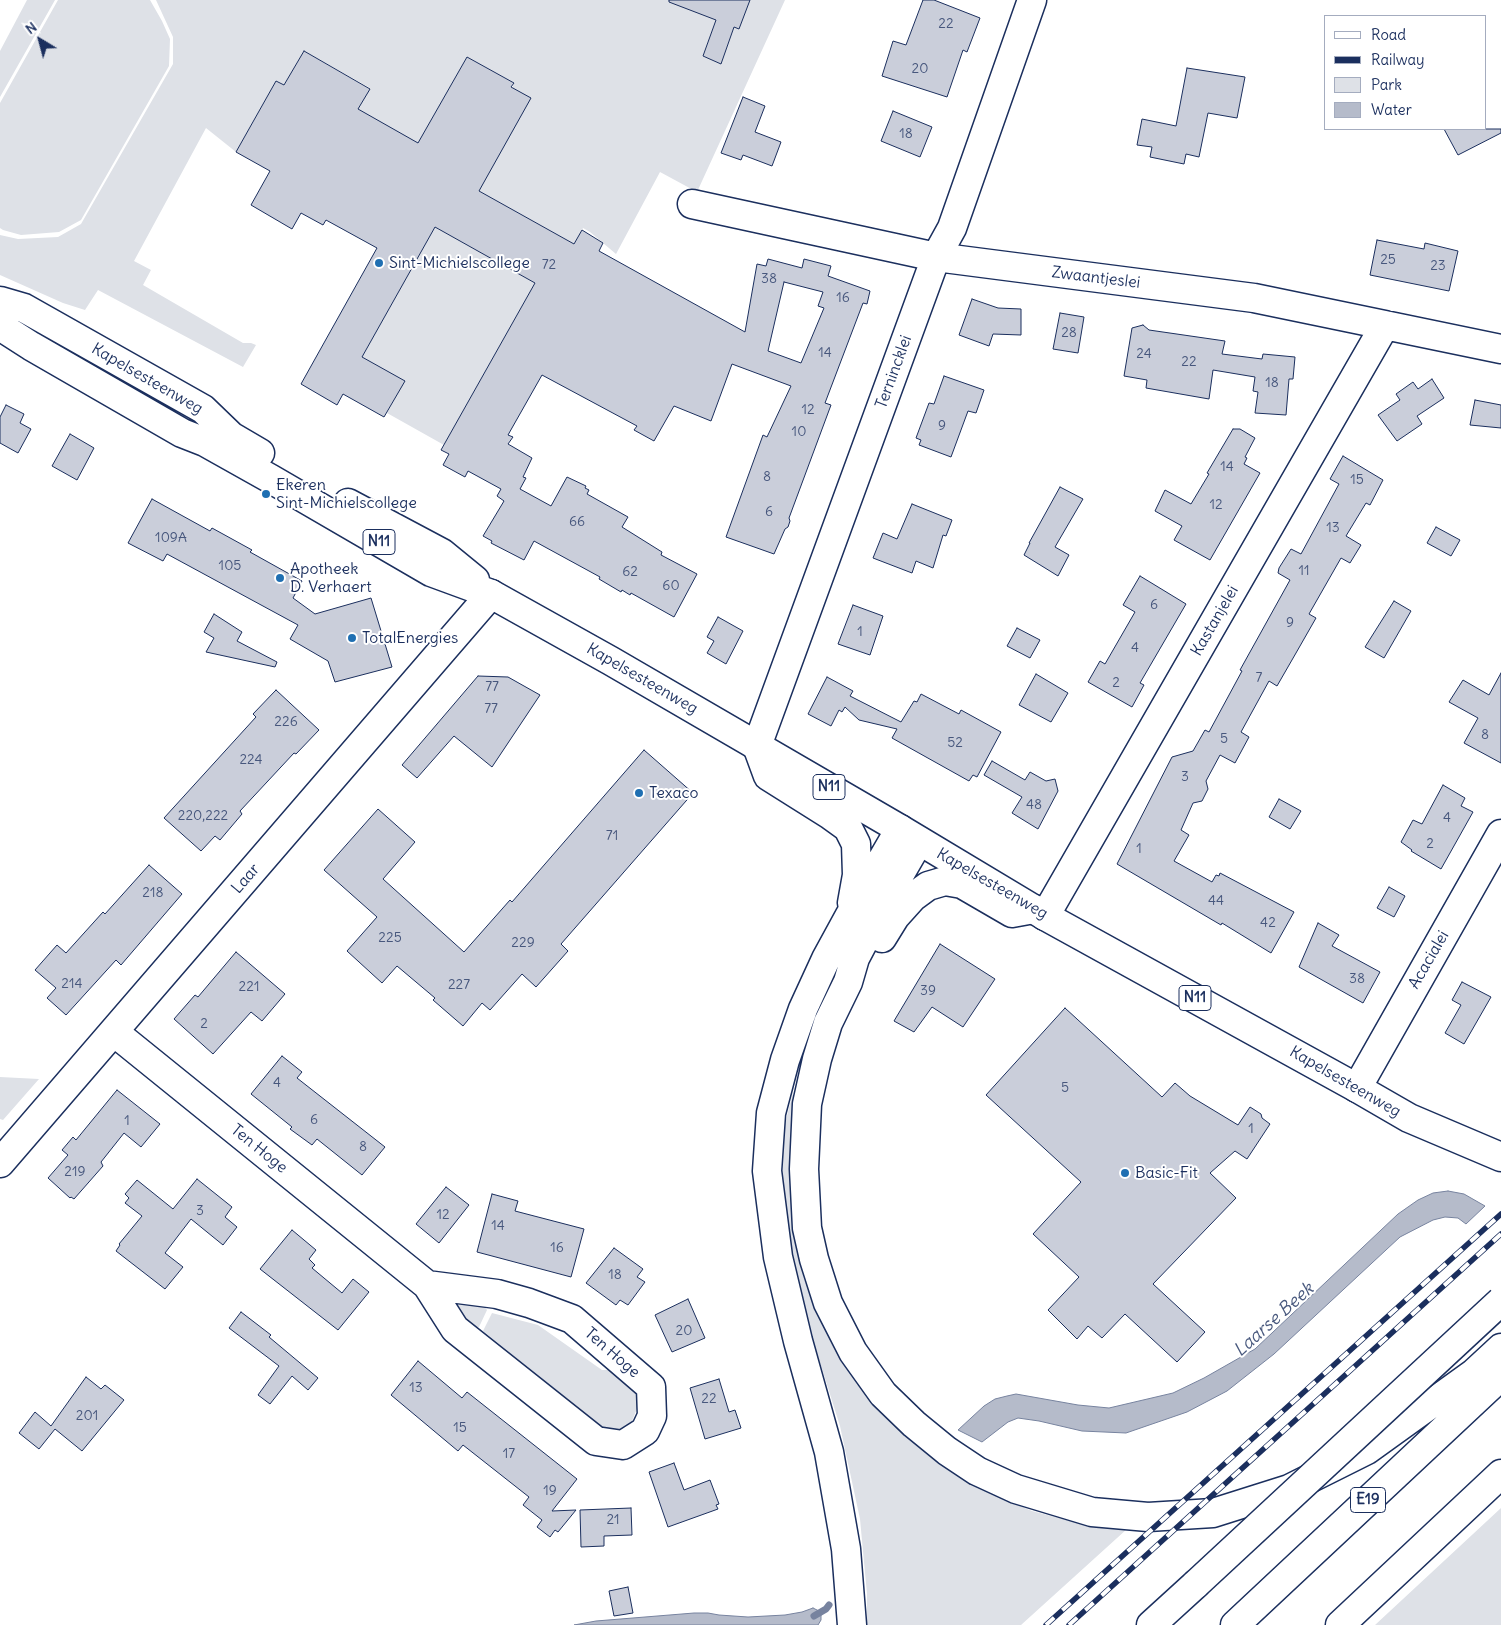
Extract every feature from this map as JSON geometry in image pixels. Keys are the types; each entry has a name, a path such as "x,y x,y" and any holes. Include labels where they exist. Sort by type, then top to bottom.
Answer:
{"main road":[{"name":"Ternincklei","path":"757,746 936,257 952,228 1032,0"},
{"name":"Zwaantjeslei","path":"692,204 936,257 1254,298 1501,349"},
{"name":"Kapelsesteenweg","path":"0,301 24,308 203,409 231,436 303,479 442,553 491,594"},
{"name":"Kapelsesteenweg","path":"0,326 173,428 205,442 431,572 491,594 757,746 1039,912 1409,1118 1501,1156"},
{"name":"Kastanjelei","path":"1039,912 1385,326"},
{"name":"Laar","path":"5,1148 114,1032 491,594"},
{"path":"757,746 768,776 848,828 856,844 857,874 850,915"},
{"name":"Acacialei","path":"1357,1088 1501,834"},
{"path":"852,1625 846,1549 829,1452 798,1341 778,1257 767,1172 771,1113 785,1060 803,1009 826,959 850,915 910,835"},
{"path":"910,835 893,886 855,958 848,982 828,1023 808,1104 804,1169 806,1228 828,1303 853,1352 883,1394 914,1424 946,1451 978,1471 1016,1489 1092,1512 1148,1517 1213,1513 1290,1489 1367,1450 1474,1373 1501,1348"},
{"path":"848,982 866,965 895,917 913,897 928,886 945,881 962,884 1012,913 1039,912"},
{"name":"Ten Hoge","path":"114,1032 427,1284 455,1329 596,1441 623,1444 645,1430 652,1416 651,1387 572,1319 497,1294 427,1284"},
{"path":"1151,1625 1501,1301"},
{"name":"E19","path":"1235,1625 1501,1376"},
{"path":"1340,1625 1501,1474"}],"green space":[{"path":"27,0 55,0 0,97 0,51"},
{"path":"58,0 150,0 170,39 169,66 81,220 59,232 21,235 0,228 0,103"},
{"path":"156,0 716,0 716,20 703,56 721,64 734,27 739,28 750,0 785,0 697,192 660,172 616,254 583,228 574,244 479,191 514,83 467,57 417,146 355,114 370,88 304,51 284,85 276,81 236,152 206,128 134,261 151,270 143,285 243,343 256,345 243,367 98,290 85,310 63,303 0,275 0,235 18,239 58,237 81,224 173,64 173,37"},
{"path":"435,227 535,283 444,445 387,413 404,381 362,357"},
{"path":"0,1077 39,1079 3,1120 0,1119"},
{"path":"793,1092 790,1159 792,1225 804,1279 836,1351 860,1386 896,1427 931,1455 982,1490 1032,1511 1070,1521 1108,1528 1127,1529 1021,1625 867,1625 867,1594 860,1519 840,1426 795,1283 781,1194 785,1124"},
{"path":"461,1301 482,1302 487,1310 479,1327 469,1330 456,1306"},
{"path":"492,1313 538,1325 602,1370 613,1370 638,1393 638,1406 632,1421 619,1430 604,1432 578,1414 570,1401 483,1331"},
{"path":"1501,1508 1501,1625 1375,1625"}],"water":[{"path":"1448,1191 1464,1194 1485,1206 1466,1224 1458,1218 1445,1217 1433,1220 1400,1237 1274,1354 1227,1391 1187,1412 1126,1433 1082,1431 1018,1418 1008,1422 982,1442 958,1430 984,1406 995,1399 1016,1394 1078,1405 1109,1408 1173,1393 1204,1378 1255,1349 1398,1214 1418,1200 1433,1193"},
{"path":"813,1608 821,1612 821,1620 818,1625 574,1625 596,1621 694,1613 748,1617 785,1615"}],"building":[{"path":"669,0 750,0 739,29 734,27 721,64 703,56 716,20 669,2"},
{"path":"923,0 934,0 980,18 967,52 963,50 947,97 882,76 893,41 906,45"},
{"path":"304,51 370,89 358,109 418,143 467,57 514,83 511,87 531,98 479,191 574,244 582,230 603,243 599,251 745,332 757,264 766,266 768,259 802,268 804,259 831,266 828,276 870,291 867,304 863,303 825,403 831,405 789,518 788,527 785,529 774,554 726,537 763,435 767,437 791,386 732,364 711,421 674,406 654,441 634,430 637,426 542,375 508,435 513,437 508,444 532,458 523,477 526,478 520,489 551,506 567,477 586,486 585,488 589,490 587,494 628,517 622,527 662,552 661,555 697,574 674,617 631,593 630,595 622,590 621,592 599,579 600,577 534,541 524,560 491,543 492,541 483,536 504,501 497,496 501,489 468,471 465,477 443,465 449,454 441,450 535,283 435,227 362,357 405,381 384,417 343,394 337,405 301,384 377,248 326,220 323,225 301,213 292,229 251,205 270,171 236,152 276,81 284,85","holes":["784,282 823,292 818,306 824,308 801,363 768,351"]},
{"path":"1187,68 1245,77 1237,118 1208,113 1199,157 1186,154 1184,164 1150,157 1152,147 1137,145 1142,119 1176,126"},
{"path":"743,97 765,106 755,132 781,142 772,166 743,155 741,160 721,153"},
{"path":"893,111 932,127 920,157 881,141"},
{"path":"1501,129 1501,133 1458,155 1445,130"},
{"path":"1377,240 1424,249 1425,243 1458,251 1449,291 1370,275"},
{"path":"972,299 998,308 1021,309 1021,335 993,334 989,346 959,335"},
{"path":"1060,313 1084,317 1078,353 1053,349"},
{"path":"1143,325 1149,330 1225,341 1222,354 1262,359 1263,354 1295,357 1293,379 1289,379 1286,415 1255,413 1258,392 1253,391 1255,377 1213,370 1209,399 1146,388 1147,380 1124,376 1132,328"},
{"path":"944,376 984,390 976,413 968,411 951,457 919,445 921,440 916,438 929,403 934,404"},
{"path":"1432,379 1444,398 1417,416 1422,424 1397,441 1378,415 1400,400 1396,394 1413,382 1418,389"},
{"path":"1475,400 1501,405 1501,428 1470,425"},
{"path":"6,405 24,414 20,423 31,429 18,453 0,443 0,417"},
{"path":"1233,429 1240,429 1255,438 1245,457 1247,458 1244,464 1260,473 1210,560 1174,540 1182,526 1155,511 1165,490 1191,504"},
{"path":"70,434 94,448 77,480 52,466"},
{"path":"1343,456 1383,480 1370,505 1366,503 1346,536 1361,545 1350,563 1341,558 1309,614 1316,618 1277,686 1269,681 1241,732 1249,737 1235,763 1220,755 1206,781 1208,789 1202,801 1193,803 1181,830 1189,835 1174,861 1212,882 1216,875 1219,876 1220,873 1294,912 1271,953 1117,864 1172,757 1193,751 1205,730 1209,732 1242,671 1240,670 1290,580 1278,573 1279,568 1291,549 1301,554 1339,484 1330,479"},
{"path":"1060,487 1083,499 1055,547 1069,555 1058,576 1024,555"},
{"path":"152,499 210,531 212,528 302,581 293,598 315,614 371,598 392,667 335,682 328,661 290,639 298,625 167,554 163,561 128,543"},
{"path":"912,504 952,520 946,536 943,535 933,568 916,561 912,573 873,558 883,533 897,539"},
{"path":"1436,527 1460,540 1451,556 1427,543"},
{"path":"1140,576 1186,604 1140,683 1144,685 1132,707 1088,682 1100,661 1105,664 1135,612 1123,605"},
{"path":"1394,601 1411,611 1384,658 1365,647"},
{"path":"853,605 883,616 870,655 838,644"},
{"path":"214,614 242,632 237,641 277,662 275,667 206,652 214,638 204,632"},
{"path":"718,617 743,631 726,664 707,653 714,641 707,637"},
{"path":"1017,628 1040,640 1030,658 1007,646"},
{"path":"1501,673 1501,763 1464,743 1478,718 1449,702 1463,680 1489,695"},
{"path":"1036,674 1068,693 1051,722 1019,705"},
{"path":"478,676 508,677 540,695 492,767 454,736 417,778 402,765"},
{"path":"827,677 853,691 850,696 901,722 914,701 917,702 921,694 959,714 961,710 1001,732 977,777 973,775 969,781 892,738 897,729 859,720 845,707 842,712 839,710 831,726 808,714"},
{"path":"276,690 319,730 296,754 294,753 240,811 242,814 220,840 215,836 201,851 164,818 256,717 253,714"},
{"path":"644,750 693,793 561,944 568,951 536,987 522,974 490,1010 482,1003 463,1026 433,1000 435,998 397,966 382,983 347,951 377,917 324,870 378,809 415,842 383,879 464,952 510,900 512,902"},
{"path":"992,761 1025,780 1030,772 1046,781 1055,779 1058,791 1038,829 1012,813 1022,797 984,775"},
{"path":"1443,785 1465,798 1461,806 1473,812 1441,869 1411,851 1401,842 1413,820 1422,824"},
{"path":"1279,799 1301,811 1290,829 1269,817"},
{"path":"149,865 182,894 121,965 116,960 66,1015 47,998 56,988 35,970 57,945 66,953 103,912 105,914"},
{"path":"1389,887 1405,896 1394,917 1377,908"},
{"path":"1318,923 1339,935 1332,946 1380,972 1363,1003 1299,967"},
{"path":"940,944 995,979 963,1027 932,1007 914,1032 894,1021"},
{"path":"236,952 285,994 262,1021 251,1012 213,1054 174,1019 195,995 198,997"},
{"path":"1462,982 1491,997 1464,1044 1445,1033 1461,1005 1452,1000"},
{"path":"1065,1008 1162,1097 1175,1083 1190,1096 1238,1125 1250,1107 1261,1114 1262,1118 1270,1124 1247,1159 1235,1151 1210,1173 1236,1198 1153,1284 1205,1332 1177,1362 1125,1314 1102,1338 1088,1326 1077,1339 1048,1310 1079,1277 1033,1234 1081,1182 986,1095"},
{"path":"282,1056 302,1072 297,1078 385,1147 362,1175 317,1139 312,1145 290,1129 292,1127 251,1094"},
{"path":"117,1090 160,1124 141,1147 124,1133 101,1162 103,1166 74,1199 70,1198 48,1178 68,1155 62,1150 73,1137 76,1140"},
{"path":"197,1179 232,1207 225,1217 237,1227 223,1245 191,1219 165,1253 183,1267 165,1289 116,1251 119,1244 142,1216 125,1203 129,1198 125,1194 137,1180 173,1209"},
{"path":"446,1187 469,1205 439,1243 416,1224"},
{"path":"492,1194 518,1201 515,1211 584,1229 571,1277 477,1252"},
{"path":"292,1230 316,1250 309,1259 315,1265 312,1268 342,1293 353,1279 369,1292 338,1330 260,1269"},
{"path":"614,1248 643,1269 637,1277 645,1282 628,1305 620,1300 616,1305 586,1283"},
{"path":"688,1299 705,1338 672,1352 655,1315"},
{"path":"241,1312 271,1335 269,1337 318,1378 308,1390 292,1376 270,1404 258,1395 279,1366 229,1328"},
{"path":"418,1361 462,1398 467,1392 577,1479 552,1511 576,1510 558,1532 555,1530 550,1537 537,1527 542,1520 523,1505 529,1497 463,1445 458,1451 391,1395"},
{"path":"86,1377 101,1389 105,1385 124,1400 82,1451 55,1429 39,1449 19,1433 35,1412 51,1426"},
{"path":"719,1379 729,1412 735,1410 741,1428 705,1439 690,1388"},
{"path":"674,1463 684,1490 710,1480 719,1504 716,1505 718,1509 668,1527 649,1472"},
{"path":"631,1508 632,1535 604,1536 604,1546 581,1547 580,1510"},
{"path":"628,1587 633,1613 614,1616 609,1591"}],"waterway":[{"name":"Laarse Beek","path":"814,1616 829,1605"}],"railway":[{"path":"1046,1625 1501,1214"},
{"path":"1069,1625 1501,1234"}],"place":[{"name":"Sint-Michielscollege","path":"379,263"},
{"name":"Ekeren Sint-Michielscollege","path":"266,494"},
{"name":"Apotheek D. Verhaert","path":"280,578"},
{"name":"TotalEnergies","path":"352,638"},
{"name":"Texaco","path":"639,793"},
{"name":"Basic-Fit","path":"1125,1173"}]}
